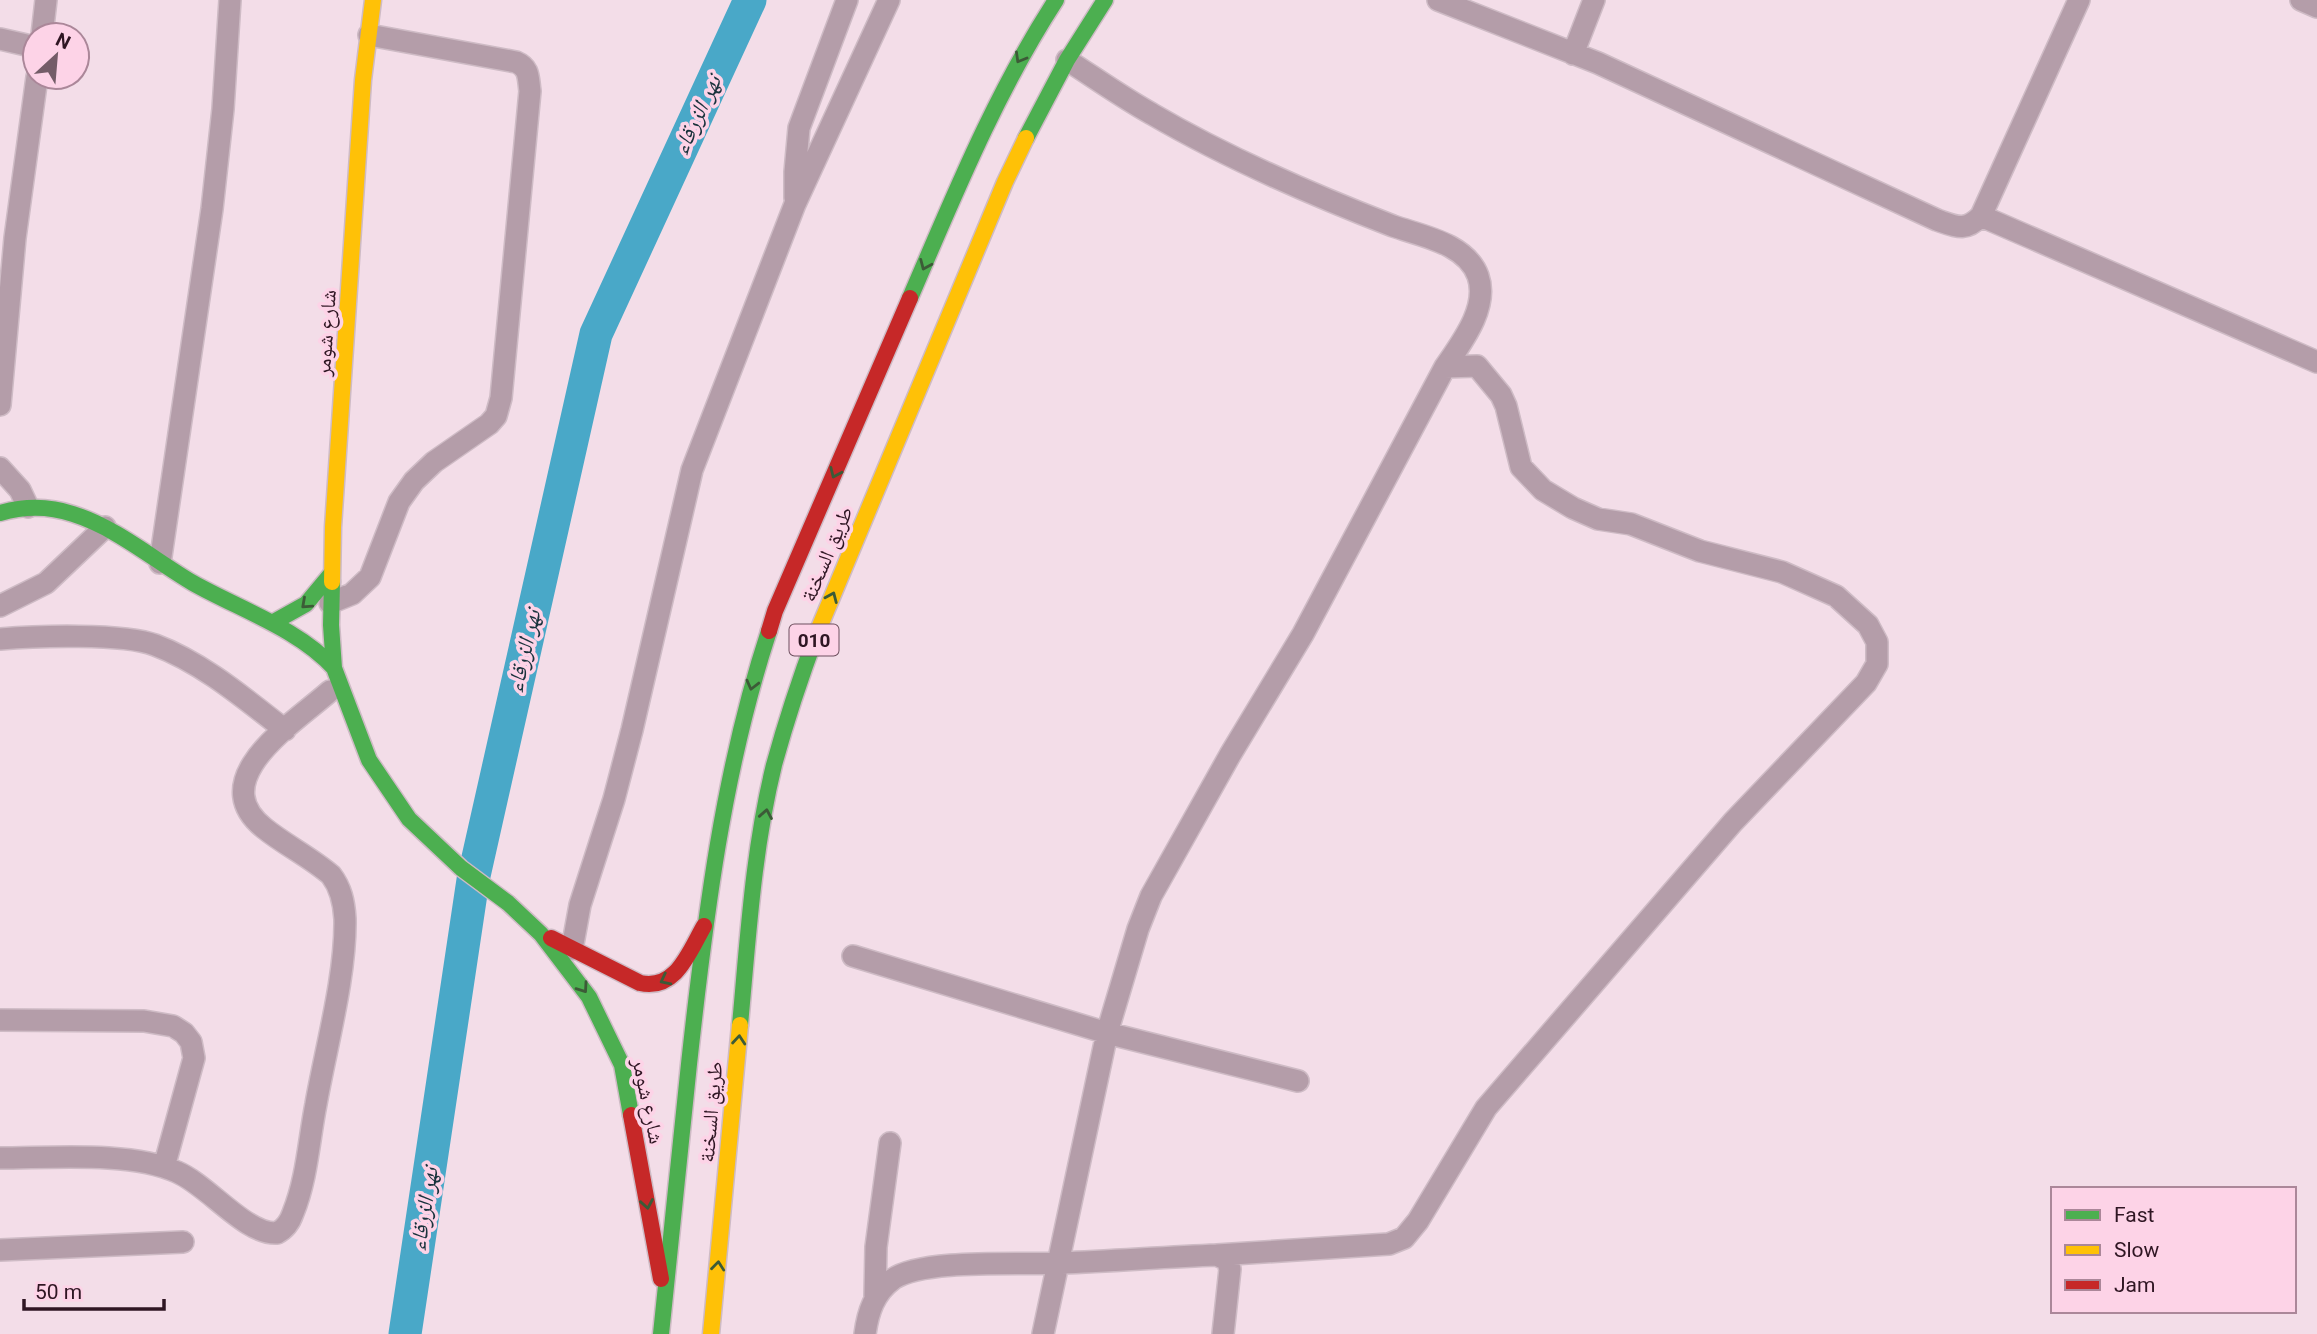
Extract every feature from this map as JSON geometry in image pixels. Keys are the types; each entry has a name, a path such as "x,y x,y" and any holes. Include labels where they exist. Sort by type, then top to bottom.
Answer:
{"main road":[{"name":"شارع شومر","path":"326,678 363,80 373,0"},
{"name":"طريق السخنة","path":"661,1334 704,926 734,758 755,673 775,611 813,536 989,116 1056,0"},
{"name":"طريق السخنة","path":"711,1334 749,931 774,767 800,679 846,550 1005,182 1067,60 1105,0"},
{"name":"شارع شومر","path":"0,513 28,507 48,508 73,514 105,527 160,563 243,611 307,642 323,654 326,678 357,733"},
{"path":"272,623 290,616 310,603 331,574"},
{"name":"شارع شومر","path":"243,611 326,678 369,760 409,819 461,868 508,904 541,934 589,997 622,1065 664,1297"},
{"name":"شارع شومر","path":"541,934 640,983 655,985 665,983 676,974 704,926"}],"street":[{"path":"44,21 46,0"},
{"path":"160,563 212,209 223,109 230,0"},
{"path":"795,204 799,128 847,0"},
{"path":"572,948 580,905 614,799 632,730 692,470 795,204 889,0"},
{"path":"1438,0 1598,63 1958,228 1972,225 1981,216 2079,0"},
{"path":"1573,54 1594,0"},
{"path":"330,603 352,594 370,577 399,502 414,481 496,416 501,398 530,91 525,65 369,35"},
{"path":"0,39 21,44"},
{"path":"1044,1334 1107,1033 1138,929 1152,896 1224,765 1303,634 1445,368 1468,332 1480,299 1478,275 1471,264 1443,243 1310,194 1226,154 1151,114 1067,60"},
{"path":"0,405 8,237 34,91"},
{"path":"1981,216 2317,362"},
{"path":"875,1296 894,1279 912,1270 934,1267 1059,1264 1217,1255 1389,1244 1404,1238 1418,1222 1486,1108 1733,822 1866,682 1877,664 1877,642 1868,625 1849,606 1817,586 1782,572 1700,551 1631,524 1598,519 1551,496 1534,483 1521,467 1506,406 1491,381 1477,366 1445,368"},
{"path":"0,468 20,489 28,507"},
{"path":"0,606 46,583 105,527"},
{"path":"0,639 97,638 135,640 154,645 209,673 285,730"},
{"path":"0,1158 124,1160 164,1167 197,1183 246,1223 269,1234 283,1230 288,1224 297,1201 330,1027 345,921 343,901 339,885 331,875 264,828 245,807 242,796 248,771 259,755 285,730 326,678"},
{"path":"853,956 1107,1033 1298,1081"},
{"path":"0,1020 144,1021 173,1026 184,1033 191,1042 194,1058 164,1167"},
{"path":"865,1334 875,1296 876,1247 890,1143"},
{"path":"0,1250 183,1242"},
{"path":"1217,1255 1227,1260 1230,1269 1223,1334"}],"waterway":[{"name":"نهر الزرقاء","path":"405,1334 473,880 596,334 750,0"}],"traffic: fast":[{"path":"910,298 995,109 1056,0"},
{"path":"1026,138 1067,60 1105,0"},
{"path":"0,513 46,508 64,511 105,527 193,583 304,642 334,668"},
{"path":"272,623 306,604 331,574"},
{"path":"332,582 334,668 369,760 409,819 461,868 508,903 541,934 589,997 622,1065 631,1115"},
{"path":"661,1334 709,900 739,737 769,631"},
{"path":"740,1025 752,895 767,797 784,732 817,633"}],"traffic: slow":[{"path":"332,582 333,527 363,80 373,0"},
{"path":"817,633 1005,182 1026,138"},
{"path":"711,1334 740,1025"}],"traffic: jam":[{"path":"769,631 775,611 910,298"},
{"path":"551,938 640,983 652,984 663,981 680,967 704,926"},
{"path":"631,1115 661,1279"}]}
